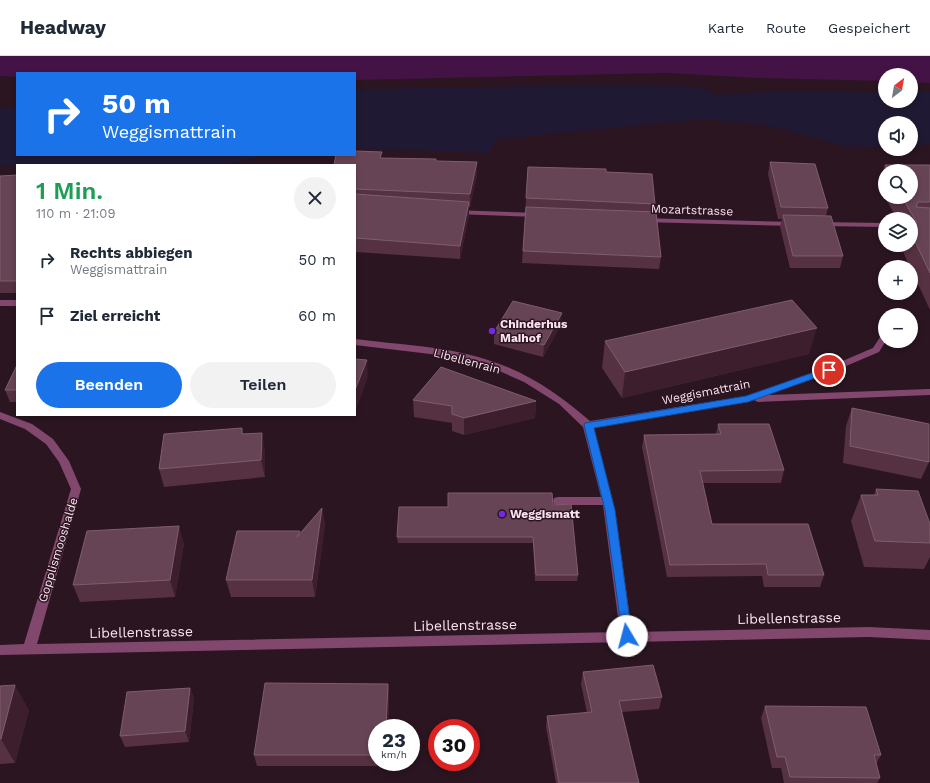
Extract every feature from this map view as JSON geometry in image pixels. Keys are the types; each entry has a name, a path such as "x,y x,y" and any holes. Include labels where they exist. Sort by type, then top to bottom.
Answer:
{"street":[{"path":"449,211 552,216"},
{"name":"Mozartstrasse","path":"630,220 701,223 800,224"},
{"path":"816,224 878,224"},
{"path":"0,304 16,302"},
{"name":"Libellenrain","path":"356,342 448,353 491,364 527,380 562,402 588,425"},
{"name":"Weggismattrain","path":"588,425 748,399 829,370 876,350 878,347"},
{"path":"748,399 928,392"},
{"name":"Gopplismooshalde","path":"0,415 25,423 49,440 68,465 76,489 28,649"},
{"path":"588,425 608,501 627,636"},
{"path":"558,501 608,501"},
{"name":"Libellenstrasse","path":"0,650 869,632 930,635"}],"shaded area":[{"path":"0,56 930,56 930,83 918,82 918,68 878,68 878,81 758,78 666,73 356,80 356,72 16,72 16,77 0,76"},
{"path":"610,85 702,87 715,95 778,91 878,92 878,108 918,108 918,92 930,91 930,144 918,145 918,116 878,116 878,148 845,146 765,125 704,119 497,139 489,153 356,148 356,89"},
{"path":"0,108 16,108 16,156 264,156 228,164 16,164 0,167"}],"building":[{"path":"356,151 382,152 380,158 436,159 436,161 477,162 470,194 356,189 356,164 334,164 336,156 356,156"},
{"path":"770,162 815,164 828,208 781,207"},
{"path":"918,165 930,165 930,202 918,202"},
{"path":"528,167 606,169 606,172 652,174 655,204 526,198"},
{"path":"16,175 16,281 0,281 0,176"},
{"path":"356,194 469,202 460,246 356,238"},
{"path":"906,204 917,204 916,207 930,208 930,273 918,248 918,212 911,212"},
{"path":"526,207 656,212 661,257 523,251"},
{"path":"783,215 831,216 843,256 793,256"},
{"path":"792,300 817,328 625,372 605,341"},
{"path":"513,301 562,313 544,345 494,332"},
{"path":"356,359 367,360 356,388"},
{"path":"16,367 16,390 5,390"},
{"path":"441,367 536,401 464,418 452,414 452,406 413,400"},
{"path":"852,408 929,424 929,462 850,446"},
{"path":"718,424 769,424 784,470 700,471 712,524 808,524 824,575 768,575 766,564 670,565 644,435 721,434"},
{"path":"242,428 242,434 262,433 261,460 159,469 164,434"},
{"path":"876,489 918,491 930,524 930,543 875,541 861,495 878,495"},
{"path":"448,493 552,493 553,505 571,504 578,575 536,575 533,537 397,537 399,507 448,507"},
{"path":"322,508 312,580 226,580 237,531 300,531 297,537"},
{"path":"179,526 170,580 73,585 87,531"},
{"path":"653,665 662,697 619,701 639,783 559,783 547,716 592,712 583,672"},
{"path":"265,683 388,684 386,719 368,719 368,755 254,755"},
{"path":"15,685 1,739 0,739 0,686"},
{"path":"190,688 185,731 120,736 127,692"},
{"path":"765,706 866,707 881,755 874,755 880,778 790,777 785,757 777,757"}],"place":[{"name":"Chinderhus Maihof","path":"492,331"},
{"name":"Weggismatt","path":"502,514"}],"route":[{"path":"627,636 610,510 588,425 748,399 829,370"}]}
